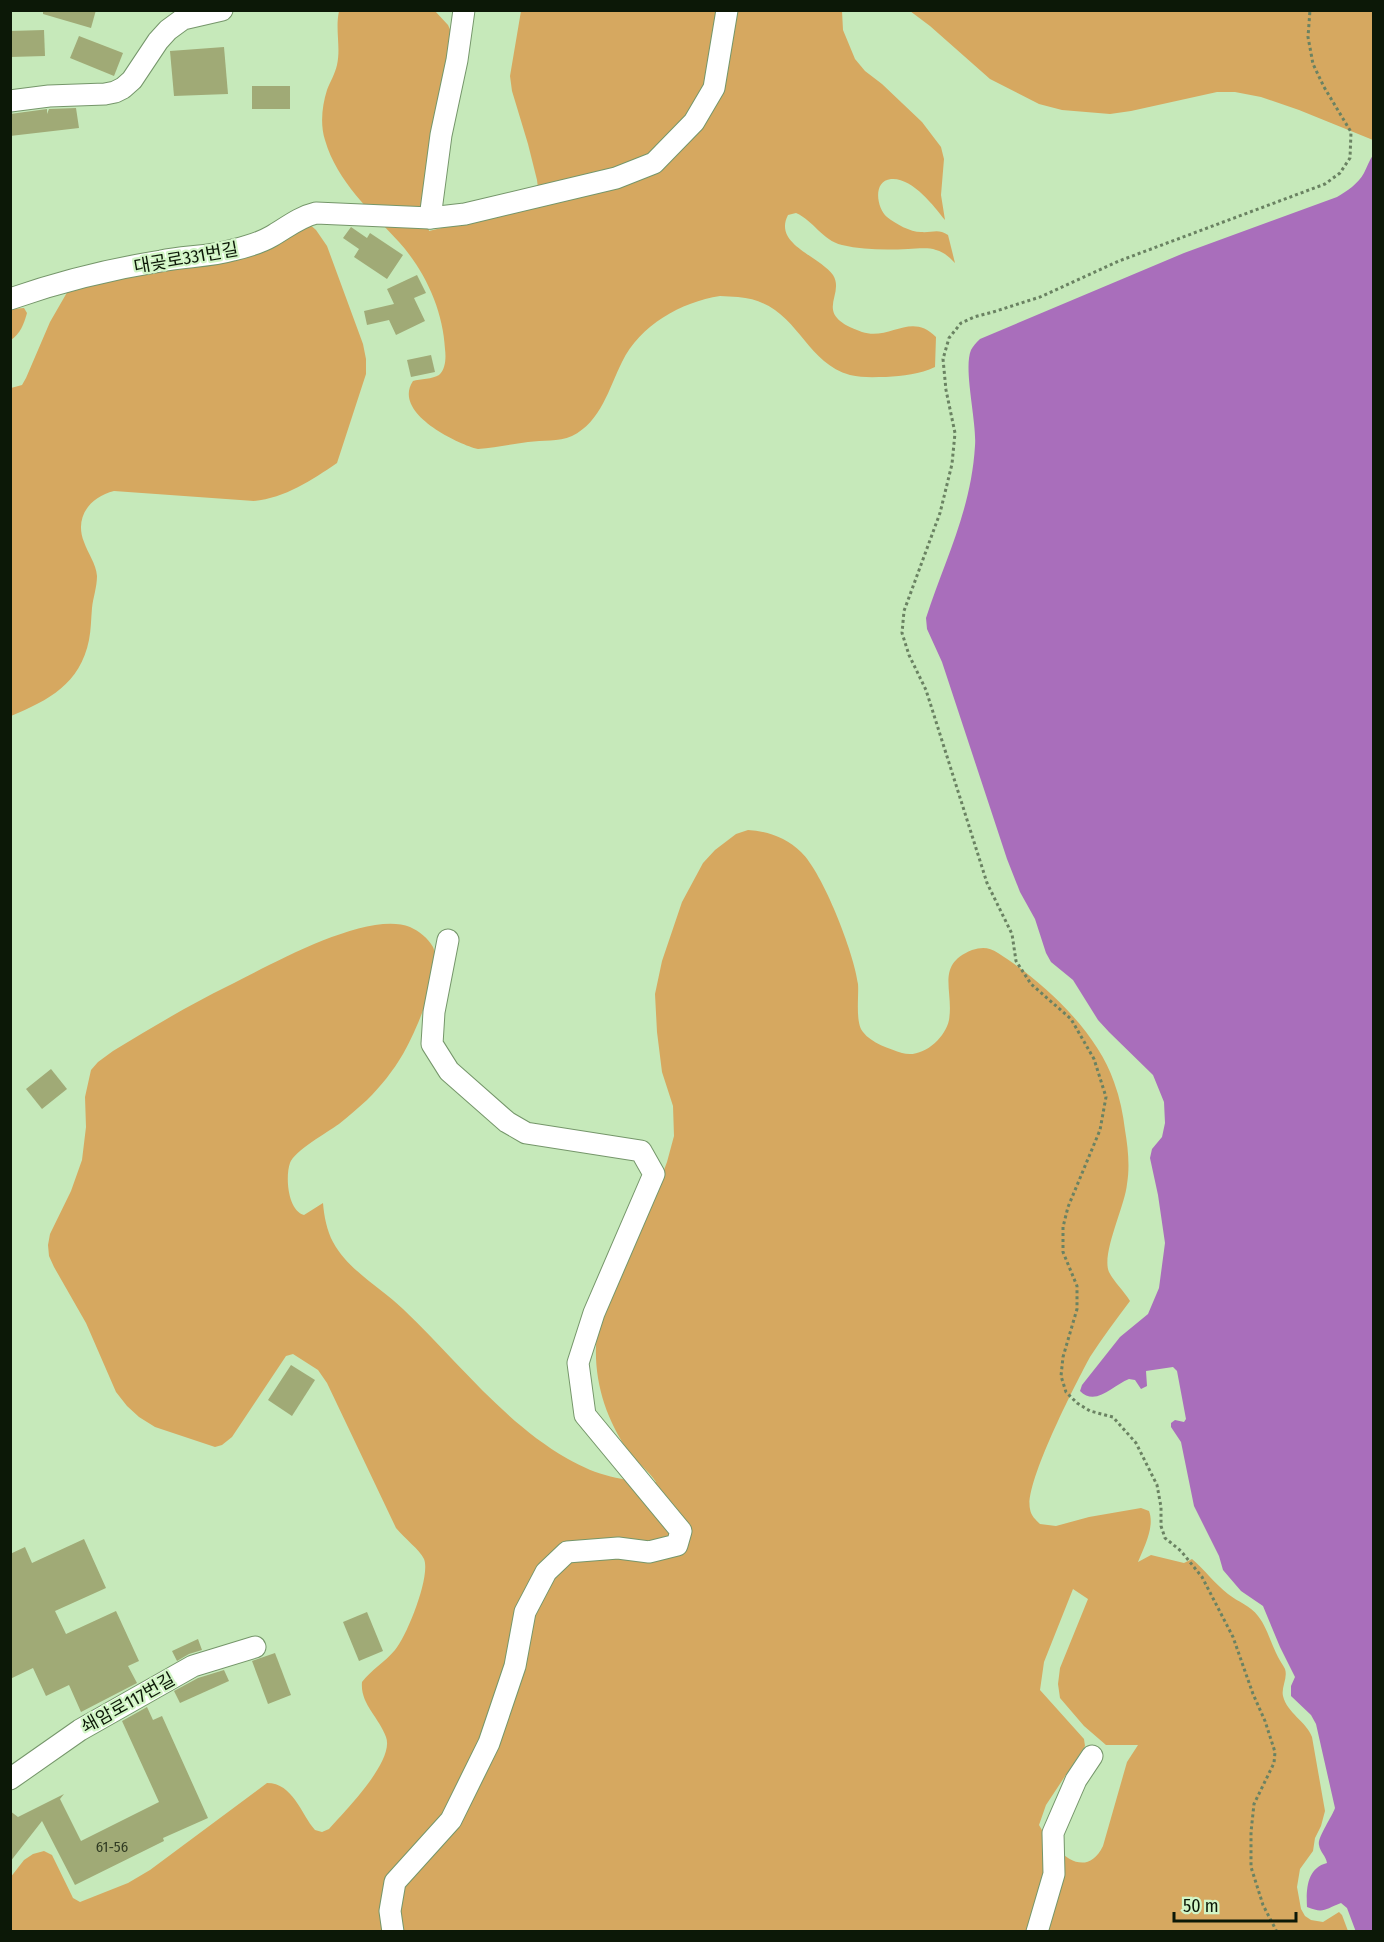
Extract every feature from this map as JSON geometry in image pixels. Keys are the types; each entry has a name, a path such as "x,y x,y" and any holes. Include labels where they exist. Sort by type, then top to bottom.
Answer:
{"lane":[{"path":"10,101 115,92 132,80 158,40 168,30 183,19 222,10"},
{"path":"430,218 441,135 458,60 464,10"},
{"name":"대곶로331번길","path":"10,299 55,285 153,262 212,255 246,247 270,238 306,215 316,213 430,218 465,214 616,178 654,163 694,122 714,88 727,10"},
{"path":"393,1932 390,1911 395,1882 451,1820 489,1743 514,1666 525,1612 546,1572 567,1552 618,1548 648,1552 677,1545 681,1531 585,1415 578,1363 594,1313 654,1174 641,1151 526,1133 507,1122 449,1071 432,1044 434,1012 448,940"},
{"name":"쇄암로117번길","path":"10,1779 80,1730 193,1666 255,1647"},
{"path":"1037,1932 1054,1874 1053,1833 1076,1780 1092,1756"}],"path":[{"path":"1277,1932 1263,1905 1251,1867 1254,1804 1274,1763 1275,1752 1233,1637 1202,1576 1181,1551 1165,1538 1161,1526 1161,1507 1157,1485 1136,1443 1113,1417 1090,1411 1077,1403 1066,1392 1061,1376 1063,1357 1077,1309 1077,1286 1063,1252 1063,1227 1068,1207 1100,1130 1106,1097 1094,1059 1071,1019 1031,984 1016,961 1012,934 987,883 926,690 909,655 902,633 904,611 940,513 952,464 955,433 946,390 943,359 949,338 961,323 974,316 1040,297 1119,261 1325,184 1340,173 1350,158 1351,132 1313,64 1308,37 1310,10"}],"shaded area":[{"path":"339,11 435,11 448,25 453,36 426,209 429,231 540,204 537,180 512,91 510,76 521,11 842,11 843,30 855,59 865,71 922,122 941,147 944,159 941,195 945,220 914,187 899,180 891,179 881,185 878,196 881,208 887,217 908,229 917,232 938,231 948,235 955,263 944,253 933,249 858,248 835,243 796,213 788,215 785,225 787,234 799,248 833,275 836,290 833,312 837,318 846,325 872,334 909,326 927,330 936,337 935,367 899,376 859,377 850,375 820,358 787,320 774,309 758,301 720,296 691,304 663,317 639,337 622,362 597,413 582,430 572,436 478,449 442,433 418,415 411,404 409,393 413,381 439,375 444,366 444,334 431,292 408,253 346,183 330,155 323,134 324,102 338,58"},
{"path":"910,11 1373,11 1373,140 1299,110 1261,97 1235,92 1217,92 1110,114 1062,110 1039,104 990,79"},
{"path":"1373,155 1374,1931 1356,1932 1347,1908 1341,1903 1321,1910 1307,1907 1309,1880 1315,1869 1327,1863 1319,1842 1335,1808 1316,1724 1311,1715 1291,1696 1291,1686 1295,1677 1263,1606 1241,1591 1223,1570 1219,1556 1194,1506 1181,1442 1171,1427 1171,1423 1175,1420 1184,1422 1186,1419 1177,1371 1173,1367 1146,1371 1147,1386 1141,1389 1135,1380 1129,1379 1098,1396 1092,1397 1080,1391 1082,1385 1120,1337 1148,1314 1159,1288 1165,1243 1150,1158 1152,1149 1162,1137 1165,1123 1164,1102 1153,1075 1098,1020 1073,980 1051,962 1046,953 1035,919 1020,892 1007,859 942,662 927,629 926,618 963,513 973,470 975,436 969,359 971,350 977,342 1184,253 1337,197 1359,181"},
{"path":"307,222 327,246 363,344 366,359 366,374 337,463 308,482 287,492 254,501 114,491 91,503 86,509 81,524 81,533 97,576 90,636 85,655 61,689 38,704 11,716 11,388 22,385 50,322 69,289"},
{"path":"24,308 27,313 23,325 11,340 11,309"},
{"path":"748,830 777,836 796,847 810,862 828,895 844,934 858,984 858,1016 866,1036 902,1053 917,1053 932,1046 943,1034 949,1020 948,979 954,963 972,950 985,948 995,951 1015,964 1050,993 1081,1026 1106,1063 1121,1106 1128,1164 1125,1193 1107,1264 1111,1276 1130,1301 1090,1357 1063,1410 1035,1478 1030,1496 1030,1509 1040,1524 1056,1526 1089,1517 1141,1508 1149,1511 1150,1530 1138,1562 1151,1555 1184,1563 1192,1559 1223,1590 1252,1609 1258,1616 1285,1669 1283,1696 1285,1702 1306,1726 1312,1737 1325,1811 1315,1838 1313,1851 1300,1869 1297,1887 1301,1909 1311,1920 1323,1922 1339,1912 1348,1931 11,1932 10,1878 24,1860 33,1854 44,1851 52,1855 73,1898 80,1902 128,1883 150,1870 267,1783 284,1788 296,1801 315,1830 322,1832 329,1829 367,1785 383,1759 387,1747 386,1737 367,1704 362,1682 400,1643 417,1606 424,1578 424,1559 396,1528 327,1383 318,1370 293,1354 286,1356 232,1437 222,1445 215,1447 155,1427 139,1417 116,1392 86,1323 54,1267 49,1256 48,1245 50,1234 71,1191 82,1160 86,1127 85,1097 91,1070 113,1051 184,1009 318,943 369,926 391,924 410,927 420,933 433,947 434,970 426,1001 408,1045 391,1072 367,1100 339,1124 304,1147 293,1158 290,1163 288,1185 294,1207 304,1215 323,1203 331,1238 347,1261 403,1309 481,1389 544,1444 590,1470 621,1479 656,1482 628,1451 606,1409 596,1364 597,1333 648,1212 674,1136 673,1106 662,1072 657,1032 655,994 662,961 682,902 703,863 715,850 736,834","holes":["1073,1589 1088,1599 1060,1668 1058,1684 1060,1698 1084,1726 1106,1745 1138,1745 1127,1762 1103,1846 1095,1857 1087,1862 1078,1862 1060,1852 1039,1825 1046,1805 1085,1746 1084,1739 1040,1690 1044,1662"]}],"building":[{"path":"43,10 96,10 91,28 43,14"},
{"path":"44,30 45,56 10,57 10,31"},
{"path":"79,36 123,53 114,76 70,58"},
{"path":"224,47 228,94 174,96 170,51"},
{"path":"252,86 290,86 290,109 252,109"},
{"path":"76,108 79,128 10,136 10,114 47,109 47,114 49,109"},
{"path":"351,227 367,238 370,233 403,255 387,279 354,257 359,249 343,238"},
{"path":"417,275 426,293 414,298 425,321 396,335 389,320 367,325 364,311 394,304 387,289"},
{"path":"431,355 435,372 411,377 407,360"},
{"path":"51,1069 67,1089 42,1109 26,1089"},
{"path":"291,1365 315,1380 292,1416 268,1400"},
{"path":"84,1539 106,1588 55,1611 66,1634 116,1611 139,1661 128,1666 137,1683 81,1712 69,1685 46,1696 33,1668 10,1679 10,1554 25,1547 32,1563"},
{"path":"367,1612 383,1651 359,1661 343,1622"},
{"path":"198,1639 202,1650 177,1661 172,1651"},
{"path":"275,1653 291,1695 268,1704 252,1661"},
{"path":"224,1670 229,1681 180,1703 174,1691 198,1678"},
{"path":"147,1707 153,1720 162,1716 208,1818 163,1838 164,1841 75,1885 42,1821 10,1862 10,1811 18,1817 64,1794 60,1799 81,1841 159,1802 122,1721"}]}
